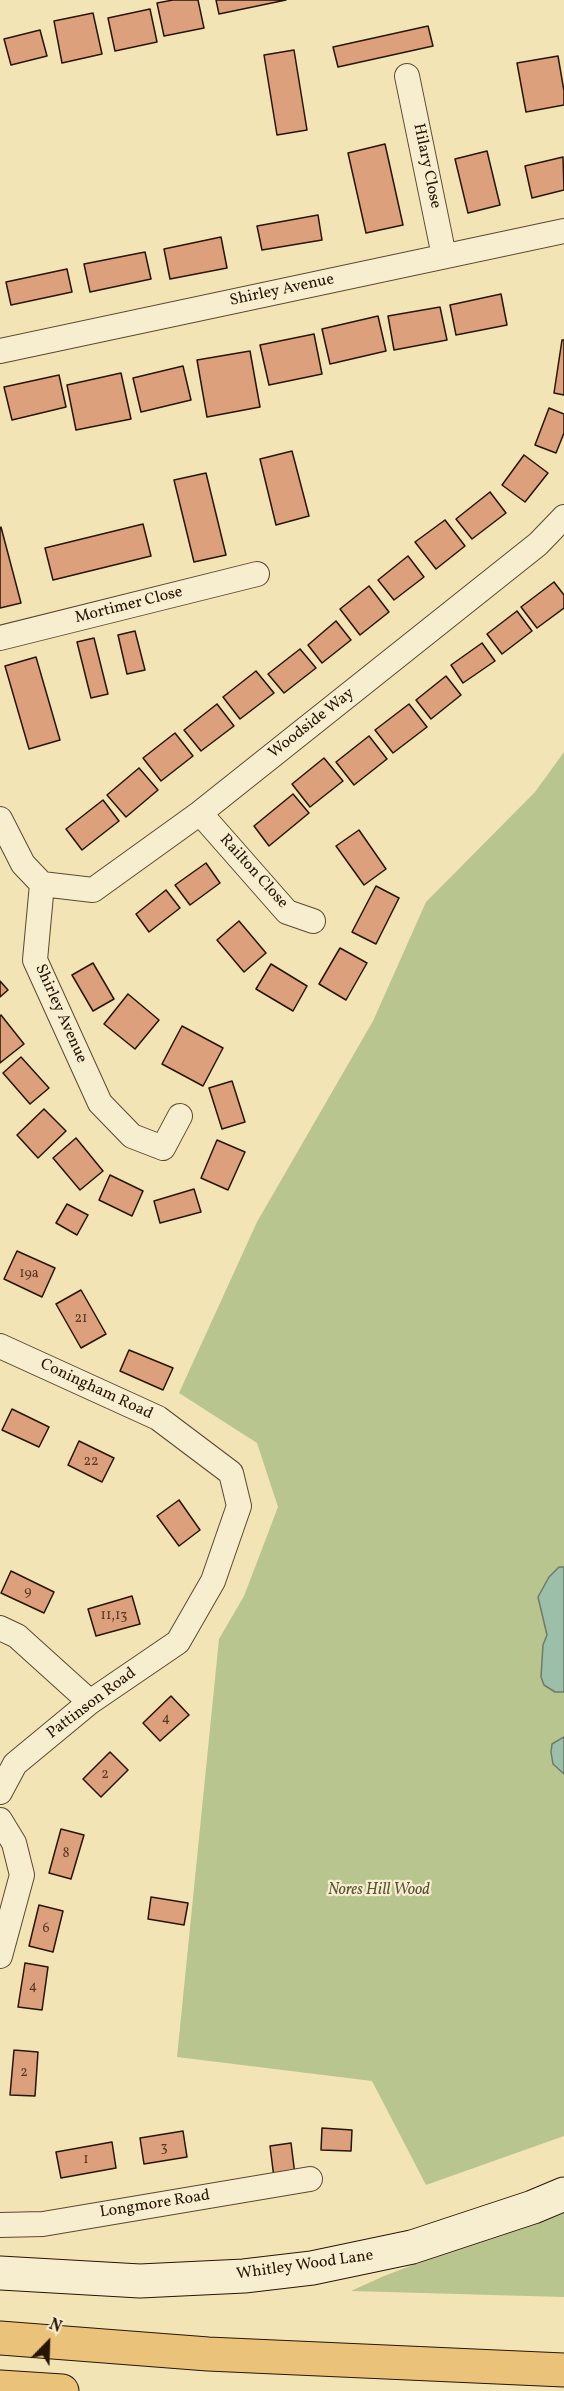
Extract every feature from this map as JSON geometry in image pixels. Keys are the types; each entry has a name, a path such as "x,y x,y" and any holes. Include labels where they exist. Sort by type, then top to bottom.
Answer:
{"highway":[{"path":"0,2338 208,2354 564,2370"},
{"path":"0,2387 62,2391"}],"main road":[{"name":"Whitley Wood Lane","path":"0,2273 140,2281 244,2276 312,2268 396,2252 533,2208 564,2194"}],"street":[{"name":"Hilary Close","path":"407,76 444,256"},
{"name":"Shirley Avenue","path":"0,351 564,231"},
{"name":"Woodside Way","path":"42,884 93,890 200,813 538,544 564,517"},
{"name":"Mortimer Close","path":"0,638 257,574"},
{"name":"Railton Close","path":"200,813 287,912 313,921"},
{"path":"0,819 23,864 42,884"},
{"name":"Shirley Avenue","path":"42,884 34,960 100,1103 132,1136 163,1148 180,1116"},
{"name":"Coningham Road","path":"0,1346 158,1418 231,1473 239,1506 213,1581 189,1623"},
{"name":"Pattinson Road","path":"0,1792 15,1764 90,1702 178,1642 189,1623"},
{"path":"0,1628 17,1636 90,1702"},
{"path":"0,1820 14,1843 22,1875 0,1956"},
{"name":"Longmore Road","path":"0,2225 43,2224 310,2179"}],"green space":[{"name":"Nores Hill Wood","path":"564,752 564,2136 426,2185 372,2081 177,2057 219,1639 244,1596 278,1507 257,1443 179,1393 257,1222 373,1021 426,902 535,792"},
{"path":"564,2207 564,2297 351,2291 384,2276"}],"shaded area":[{"path":"559,1567 564,1567 564,1692 555,1692 544,1685 541,1677 543,1645 547,1635 538,1597 549,1577"},
{"path":"564,1737 564,1774 553,1764 551,1752 552,1744"}],"building":[{"path":"173,0 198,0 204,28 164,36 157,3"},
{"path":"216,0 286,0 219,14"},
{"path":"150,9 157,42 115,51 108,18"},
{"path":"93,13 102,54 62,63 54,21"},
{"path":"428,26 433,46 338,67 333,47"},
{"path":"40,30 47,56 11,65 4,39"},
{"path":"294,50 307,130 277,135 264,55"},
{"path":"558,56 564,105 526,112 517,63"},
{"path":"385,144 403,225 366,233 348,153"},
{"path":"487,151 500,205 468,213 455,159"},
{"path":"563,157 564,190 532,198 525,166"},
{"path":"318,215 322,240 262,250 257,226"},
{"path":"221,237 227,268 170,279 164,249"},
{"path":"145,252 151,279 90,292 84,264"},
{"path":"67,269 72,292 11,305 6,282"},
{"path":"501,294 507,325 456,335 450,305"},
{"path":"440,307 447,340 394,350 388,316"},
{"path":"378,316 386,351 330,364 322,329"},
{"path":"314,334 322,374 269,385 260,345"},
{"path":"562,340 564,340 564,395 554,393"},
{"path":"250,351 260,407 207,417 197,360"},
{"path":"183,366 191,400 141,412 133,378"},
{"path":"121,373 131,419 76,430 67,385"},
{"path":"59,375 66,407 12,420 4,387"},
{"path":"549,408 564,414 564,433 556,453 535,445"},
{"path":"292,451 309,516 276,525 260,459"},
{"path":"524,455 548,473 525,502 502,485"},
{"path":"206,473 226,555 194,562 174,480"},
{"path":"490,492 506,513 472,539 456,519"},
{"path":"445,520 465,546 436,569 415,542"},
{"path":"143,524 151,556 53,580 45,548"},
{"path":"0,528 21,603 0,608"},
{"path":"408,556 424,577 394,600 378,580"},
{"path":"554,582 564,595 564,608 537,628 521,607"},
{"path":"369,586 389,612 360,635 340,609"},
{"path":"517,611 532,631 502,654 487,634"},
{"path":"336,621 351,640 322,663 308,645"},
{"path":"135,631 145,670 127,674 118,635"},
{"path":"94,638 108,694 91,698 77,642"},
{"path":"482,643 495,661 463,683 451,665"},
{"path":"300,649 316,668 284,693 268,674"},
{"path":"36,657 60,740 29,749 5,666"},
{"path":"256,671 274,693 240,719 223,697"},
{"path":"446,676 461,695 431,719 416,700"},
{"path":"217,704 234,726 201,751 184,730"},
{"path":"409,704 427,727 393,753 375,730"},
{"path":"175,733 193,756 161,781 143,758"},
{"path":"369,736 387,759 354,785 336,762"},
{"path":"324,758 343,781 310,807 292,784"},
{"path":"139,768 158,790 126,817 107,795"},
{"path":"293,794 309,813 269,846 254,826"},
{"path":"103,800 119,821 82,850 66,829"},
{"path":"359,830 386,869 364,885 336,846"},
{"path":"206,863 220,883 190,905 175,885"},
{"path":"376,886 399,898 376,944 352,932"},
{"path":"166,890 180,908 149,932 136,914"},
{"path":"239,921 266,953 244,972 217,940"},
{"path":"340,948 367,963 346,1000 319,984"},
{"path":"93,963 114,999 93,1011 72,975"},
{"path":"271,964 307,986 293,1011 256,989"},
{"path":"0,981 8,990 0,997"},
{"path":"128,994 159,1020 135,1049 104,1024"},
{"path":"0,1016 24,1044 0,1063"},
{"path":"182,1026 223,1048 203,1086 162,1064"},
{"path":"21,1057 49,1088 30,1104 3,1073"},
{"path":"232,1081 245,1122 222,1129 209,1088"},
{"path":"44,1109 66,1131 38,1158 17,1135"},
{"path":"76,1138 103,1171 80,1190 53,1158"},
{"path":"217,1140 245,1152 228,1190 201,1178"},
{"path":"110,1175 143,1191 132,1216 99,1200"},
{"path":"194,1189 201,1212 160,1223 154,1201"},
{"path":"67,1204 88,1215 77,1235 56,1223"},
{"path":"17,1251 55,1268 42,1297 4,1279"},
{"path":"81,1290 106,1334 81,1348 56,1304"},
{"path":"129,1350 173,1368 163,1390 120,1371"},
{"path":"12,1409 49,1427 39,1447 2,1430"},
{"path":"79,1441 114,1458 102,1482 68,1465"},
{"path":"179,1500 200,1530 179,1546 157,1516"},
{"path":"11,1571 54,1592 44,1613 1,1593"},
{"path":"132,1596 140,1624 96,1636 88,1609"},
{"path":"171,1696 189,1715 160,1741 143,1723"},
{"path":"110,1752 128,1770 101,1797 83,1779"},
{"path":"61,1829 84,1835 71,1879 49,1873"},
{"path":"151,1897 188,1903 184,1925 148,1919"},
{"path":"39,1905 63,1911 53,1952 29,1946"},
{"path":"25,1963 48,1967 42,2010 18,2007"},
{"path":"14,2050 38,2052 35,2096 10,2095"},
{"path":"322,2128 352,2130 351,2151 321,2150"},
{"path":"183,2131 187,2157 144,2164 140,2138"},
{"path":"112,2142 116,2168 61,2178 56,2152"},
{"path":"291,2143 295,2175 274,2178 270,2146"}]}
